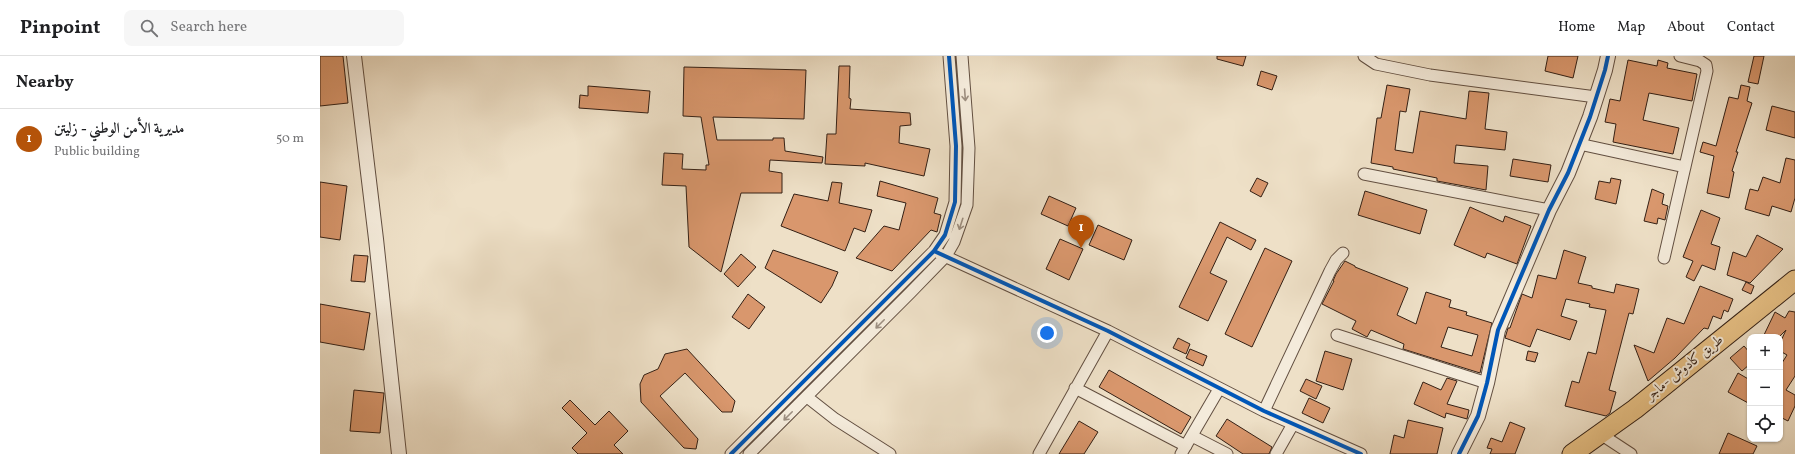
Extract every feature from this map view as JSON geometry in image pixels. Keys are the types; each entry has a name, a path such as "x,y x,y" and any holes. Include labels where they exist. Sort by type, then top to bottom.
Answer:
{"highway":[{"name":"طريق كادوش -ماجر","path":"1572,454 1599,433 1635,409 1795,280"}],"street":[{"path":"354,56 376,239 399,454"},
{"path":"731,454 934,251 945,235 955,202 956,146 949,56"},
{"path":"749,454 946,256 954,242 967,205 969,148 962,56"},
{"path":"1364,56 1376,64 1430,75 1596,97"},
{"path":"1459,454 1478,416 1487,383 1498,330 1549,210 1568,173 1596,97 1608,56"},
{"path":"1664,258 1706,71 1706,65 1700,61 1680,56"},
{"path":"1579,144 1685,167"},
{"path":"1364,174 1549,210"},
{"path":"934,251 1108,331 1264,411 1361,454"},
{"path":"1264,411 1330,271 1336,260 1343,253"},
{"path":"1039,454 1108,331"},
{"path":"1337,335 1487,383"},
{"path":"1075,388 1184,450 1219,389"},
{"path":"807,397 835,419 890,454"},
{"path":"1276,454 1293,424"},
{"path":"1599,433 1631,454"},
{"path":"1192,436 1227,454"}],"building":[{"path":"320,56 343,56 348,103 320,106"},
{"path":"1217,56 1246,56 1243,66 1217,59"},
{"path":"1548,56 1578,56 1573,78 1545,71"},
{"path":"1754,56 1764,56 1758,84 1748,82"},
{"path":"1628,60 1657,66 1658,60 1668,63 1667,68 1697,74 1692,101 1649,93 1643,120 1679,128 1673,154 1613,142 1616,124 1605,122 1610,99 1620,101"},
{"path":"839,66 850,66 850,109 910,113 911,125 900,126 899,143 930,149 924,176 865,163 865,166 825,164 827,134 836,134"},
{"path":"684,67 806,70 804,119 713,117 717,140 773,140 773,138 784,138 785,151 823,157 822,163 770,160 769,171 782,173 782,193 741,193 721,272 689,247 686,186 662,185 664,153 683,154 682,169 706,170 706,165 709,165 701,117 683,116"},
{"path":"1261,71 1277,76 1272,90 1257,85"},
{"path":"1387,85 1410,89 1406,112 1400,111 1395,150 1413,153 1420,111 1466,119 1469,91 1489,93 1485,129 1507,132 1505,150 1456,145 1454,163 1488,166 1486,190 1437,181 1437,178 1371,163 1377,118 1381,118"},
{"path":"1741,85 1750,87 1747,101 1752,103 1736,152 1738,152 1732,171 1734,172 1729,198 1707,193 1714,156 1700,152 1703,142 1716,146 1729,97 1738,99"},
{"path":"588,86 650,91 648,113 579,108 580,95 588,96"},
{"path":"1772,106 1795,112 1795,138 1766,130"},
{"path":"1786,158 1795,160 1795,198 1791,212 1772,206 1769,216 1745,209 1750,189 1758,191 1763,177 1780,183"},
{"path":"1513,159 1551,165 1548,182 1510,176"},
{"path":"1257,178 1268,183 1261,197 1250,191"},
{"path":"1611,178 1621,180 1616,204 1595,199 1599,181 1610,183"},
{"path":"880,181 938,198 934,213 941,215 937,232 931,230 892,271 856,258 884,226 899,230 906,203 877,196"},
{"path":"320,182 347,186 340,240 320,237"},
{"path":"832,182 842,183 839,203 872,210 865,232 854,228 845,251 781,226 794,194 828,201"},
{"path":"1652,189 1664,194 1662,204 1668,206 1665,220 1658,218 1657,224 1644,221"},
{"path":"1365,191 1427,210 1420,234 1358,215"},
{"path":"1049,196 1076,208 1068,226 1041,214"},
{"path":"1470,207 1503,222 1505,216 1531,226 1517,264 1487,253 1485,258 1454,245"},
{"path":"1701,210 1720,218 1711,244 1720,247 1715,270 1702,265 1694,281 1686,277 1693,261 1683,257"},
{"path":"1220,222 1256,240 1251,250 1227,237 1210,273 1227,281 1208,321 1179,307"},
{"path":"1098,225 1132,240 1124,260 1089,245"},
{"path":"1757,235 1783,249 1750,283 1727,275 1733,252 1746,257"},
{"path":"1060,239 1083,249 1069,280 1046,269"},
{"path":"1265,248 1292,261 1252,347 1225,334"},
{"path":"773,250 838,272 832,286 821,303 765,268"},
{"path":"1564,250 1586,257 1578,283 1614,293 1616,284 1639,289 1633,314 1629,313 1609,390 1616,392 1610,413 1606,416 1565,406 1572,381 1579,383 1588,352 1596,354 1606,310 1589,307 1590,304 1566,299 1561,316 1577,321 1570,340 1537,329 1530,347 1505,338 1522,294 1532,298 1538,275 1556,279"},
{"path":"741,254 756,267 738,287 724,274"},
{"path":"354,255 368,256 365,282 351,281"},
{"path":"1345,261 1355,267 1408,288 1397,315 1416,324 1426,292 1451,300 1449,307 1467,312 1466,315 1492,323 1480,373 1403,349 1404,344 1371,330 1367,337 1352,329 1356,321 1322,304 1336,274","holes":["1448,327 1478,335 1472,356 1441,347"]},
{"path":"1746,282 1754,286 1751,294 1742,290"},
{"path":"1700,286 1733,299 1728,312 1724,310 1721,319 1713,316 1708,329 1704,328 1675,358 1648,381 1634,345 1654,353 1667,318 1684,324"},
{"path":"748,294 765,307 749,329 732,317"},
{"path":"320,304 370,313 364,350 320,342"},
{"path":"1789,311 1795,312 1795,376 1786,390 1795,395 1795,406 1788,421 1783,418 1783,361 1787,355 1783,353 1783,336 1786,330 1782,334 1764,334 1775,312 1785,318"},
{"path":"1178,338 1190,344 1186,354 1173,348"},
{"path":"1744,346 1747,350 1747,367 1742,371 1730,358"},
{"path":"687,349 735,401 732,412 722,412 685,373 660,396 698,439 696,449 684,448 641,402 640,384 644,375 658,369 665,354"},
{"path":"1190,349 1207,356 1203,366 1186,358"},
{"path":"1325,351 1352,359 1343,390 1316,381"},
{"path":"1528,351 1538,353 1535,362 1526,360"},
{"path":"1109,370 1191,417 1181,434 1099,387"},
{"path":"1738,373 1747,378 1747,402 1728,392"},
{"path":"1447,378 1457,381 1447,404 1469,410 1467,419 1446,413 1445,418 1414,404 1423,382 1441,390"},
{"path":"1306,379 1322,386 1316,399 1300,391"},
{"path":"354,390 384,393 380,433 350,431"},
{"path":"1309,398 1330,408 1323,423 1302,413"},
{"path":"570,400 595,425 609,411 628,431 614,445 623,454 578,454 572,448 587,433 562,408"},
{"path":"1227,419 1272,447 1269,454 1243,454 1216,436"},
{"path":"1408,420 1443,428 1437,454 1390,454 1394,435 1404,438"},
{"path":"1079,421 1098,432 1084,454 1059,454"},
{"path":"1510,422 1525,428 1515,454 1490,454 1492,449 1487,448 1491,438 1502,442"},
{"path":"1728,433 1757,446 1753,454 1719,454"}],"cycle path":[{"path":"731,454 934,251 945,235 955,202 956,146 949,56"},
{"path":"1459,454 1478,416 1487,383 1498,330 1549,210 1568,173 1590,117 1608,56"},
{"path":"934,251 1108,331 1264,411 1361,454"}],"place":[{"name":"مديرية الأمن الوطني - زليتن","path":"1081,248"}]}
